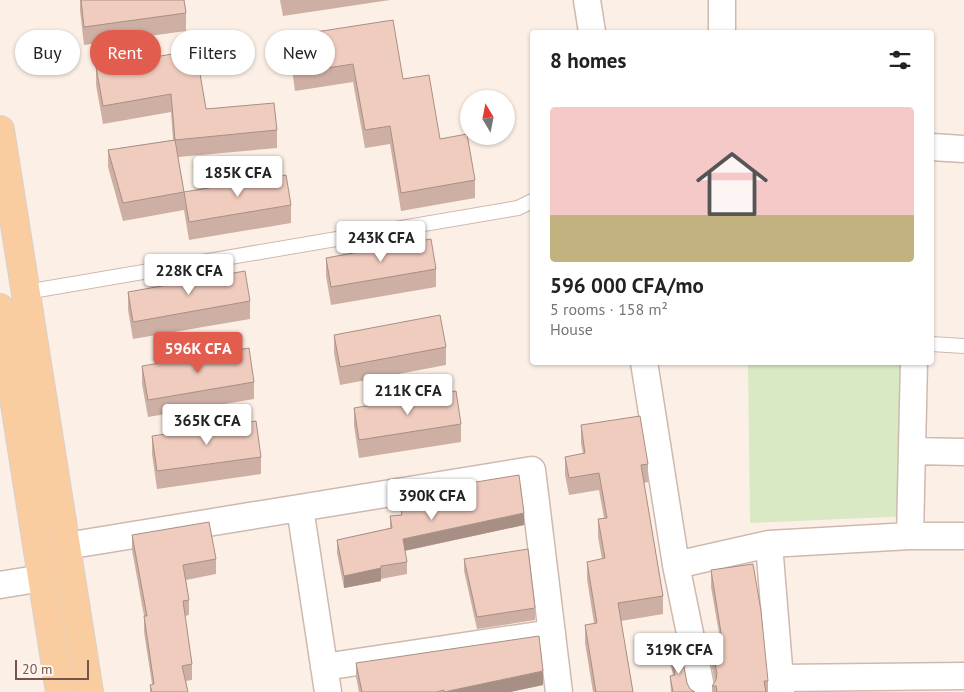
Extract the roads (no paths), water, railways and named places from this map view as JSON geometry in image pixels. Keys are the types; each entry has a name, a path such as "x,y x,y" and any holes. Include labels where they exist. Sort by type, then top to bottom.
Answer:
{"main road":[{"path":"0,130 88,692"},
{"path":"0,308 7,403 43,578 60,692"}],"street":[{"path":"587,0 592,30"},
{"path":"722,0 722,30"},
{"path":"934,147 964,149"},
{"path":"644,365 676,565 702,692"},
{"path":"910,536 914,365"},
{"path":"913,451 964,452"},
{"path":"66,546 532,470 559,692"},
{"path":"300,508 326,680 552,633"},
{"path":"676,565 769,544 910,536 964,536"},
{"path":"769,544 781,685 964,676"},
{"path":"0,585 43,578"}],"lane":[{"path":"26,292 518,208 530,202"},
{"path":"934,344 964,346"}]}
